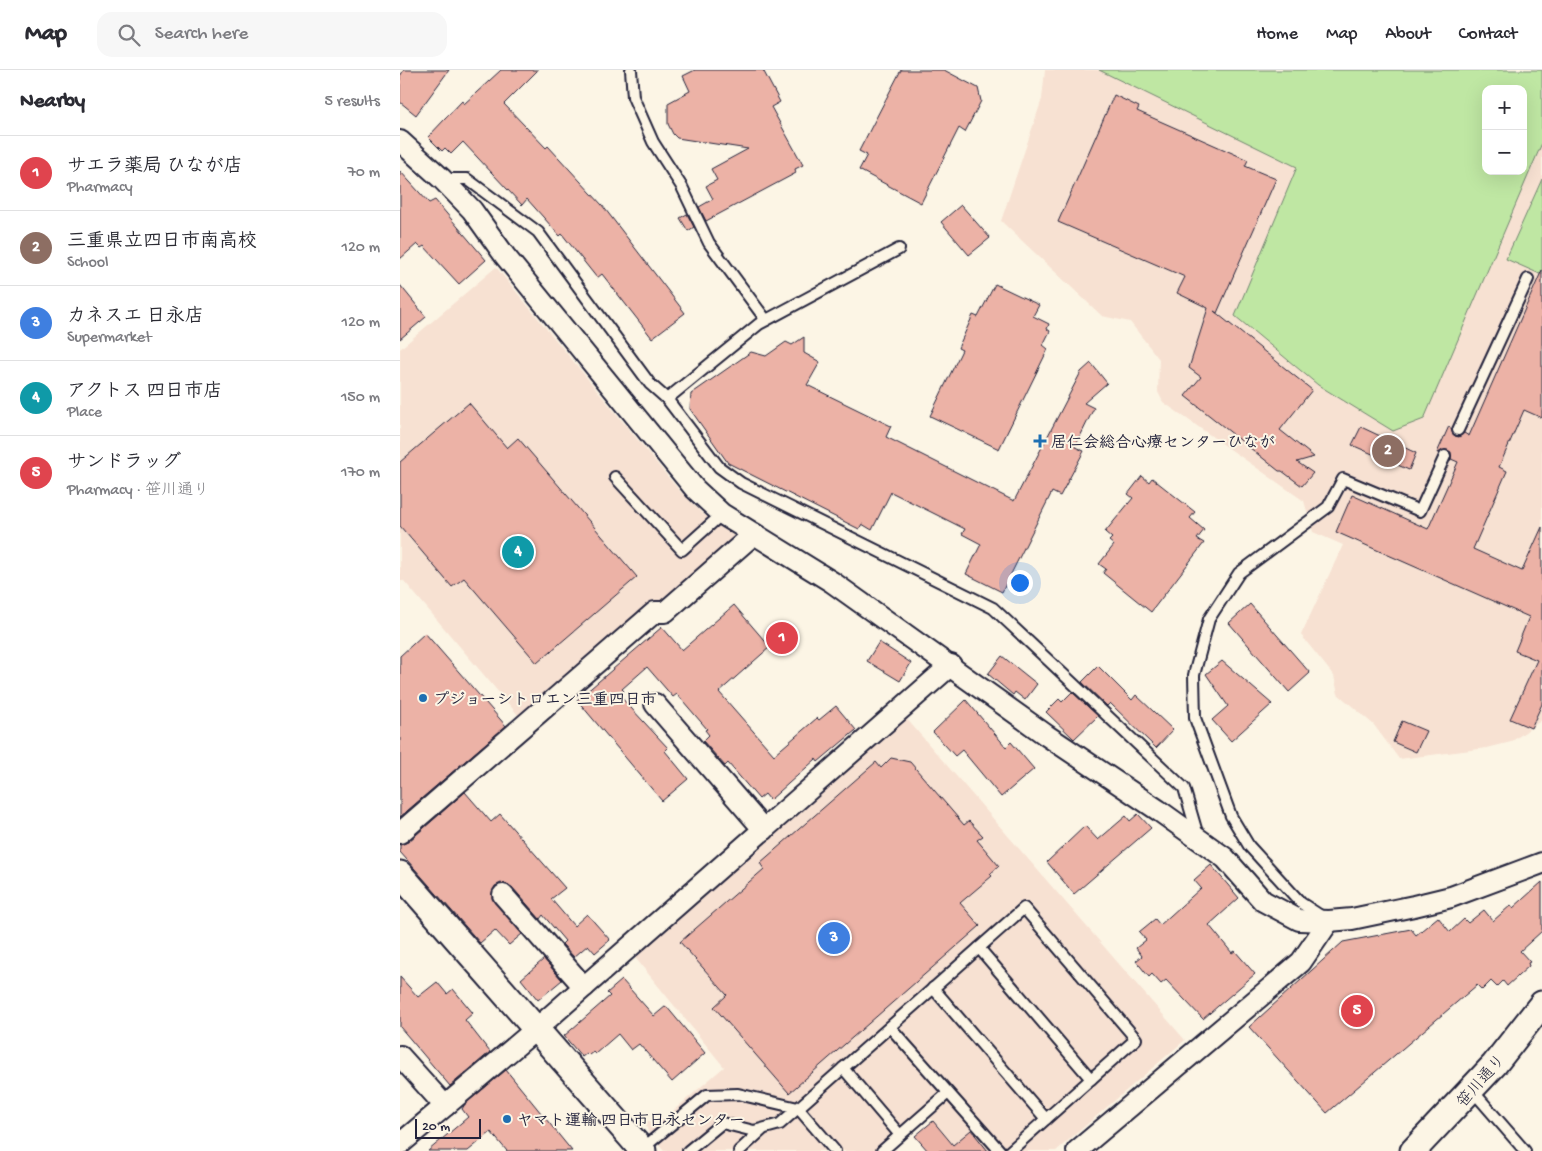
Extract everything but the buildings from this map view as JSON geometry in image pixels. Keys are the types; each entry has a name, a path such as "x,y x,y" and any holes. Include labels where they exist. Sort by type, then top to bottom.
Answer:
{"street":[{"path":"400,140 472,210 506,256 695,489 722,514 832,582 951,665 1046,735 1199,839 1225,858 1264,902 1299,920 1329,922 1352,919 1451,897 1542,864"},
{"path":"400,833 655,612 665,612 754,534"},
{"path":"400,1144 535,1030 951,665"},
{"path":"655,704 764,830"},
{"path":"400,874 642,1150"},
{"path":"503,895 584,987"},
{"path":"1077,1151 1301,962 1329,922"},
{"name":"笹川通り","path":"1413,1151 1472,1090 1542,1004"},
{"path":"400,1056 445,1106"}],"lane":[{"path":"631,70 633,97 653,142 682,187 709,243 766,320"},
{"path":"442,179 467,179 538,232 650,384 667,399 719,467 741,484 992,608 1184,788 1199,839"},
{"path":"667,399 766,320 899,249"},
{"path":"1458,430 1528,279"},
{"path":"1329,922 1301,903 1249,846 1231,816 1195,718 1194,675 1209,619 1240,573 1328,507 1342,479 1420,511 1445,456"},
{"path":"615,476 682,550 722,514"},
{"path":"688,1151 722,1123 754,1131 780,1124 1024,908 1136,1039 1010,1151"},
{"path":"979,948 1091,1079"},
{"path":"933,988 1046,1119"},
{"path":"890,1027 1000,1151"},
{"path":"843,1068 900,1135"},
{"path":"1472,1090 1525,1151"},
{"path":"882,1151 948,1093"},
{"path":"642,1150 708,1095 738,1094 798,1108 835,1151"},
{"path":"739,1151 764,1128"},
{"path":"748,1142 756,1151"}],"shaded area":[{"path":"1045,70 1542,70 1542,720 1511,742 1487,748 1399,759 1374,725 1338,694 1334,676 1301,635 1343,545 1313,532 1304,501 1163,402 1158,392 1159,359 1130,322 1102,316 1001,221 1042,99"},
{"path":"496,267 678,489 702,513 738,539 526,714 518,715 404,581 400,581 400,349"},
{"path":"905,717 1185,1040 1056,1151 959,1151 929,1117 893,1151 664,1151 649,1134 644,1120 659,1123 724,1067 633,955"}],"green space":[{"path":"1099,70 1542,70 1542,143 1424,419 1393,431 1318,385 1235,316 1297,167"},
{"path":"1542,179 1542,275 1506,259"}],"place":[{"name":"居仁会総合心療センターひなが","path":"1040,441"},
{"name":"三重県立四日市南高校","path":"1388,451"},
{"name":"アクトス 四日市店","path":"518,552"},
{"name":"サエラ薬局 ひなが店","path":"782,638"},
{"name":"プジョーシトロエン三重四日市","path":"423,698"},
{"name":"カネスエ 日永店","path":"834,938"},
{"name":"サンドラッグ","path":"1357,1011"},
{"name":"ヤマト運輸 四日市日永センター","path":"507,1119"}]}
